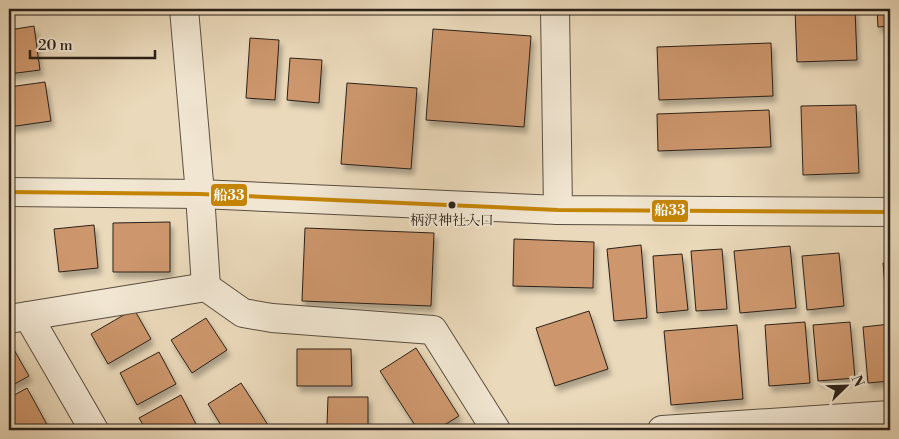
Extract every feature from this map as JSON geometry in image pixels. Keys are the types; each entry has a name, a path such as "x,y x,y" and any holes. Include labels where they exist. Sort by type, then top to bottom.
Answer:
{"street":[{"path":"184,9 206,287"},
{"path":"555,9 558,210"},
{"path":"9,192 200,194 558,210 890,212"},
{"path":"94,430 18,317 206,287 243,313 253,315 433,330 496,430"},
{"path":"662,430 890,414"}],"building":[{"path":"795,9 855,9 857,60 797,62"},
{"path":"877,9 890,9 890,26 878,27"},
{"path":"34,26 40,70 9,74 9,30"},
{"path":"433,29 531,36 524,127 426,120"},
{"path":"250,38 279,40 275,100 246,98"},
{"path":"771,43 773,96 659,100 657,47"},
{"path":"290,58 322,60 319,103 287,100"},
{"path":"45,82 51,121 9,127 9,87"},
{"path":"347,83 417,88 411,169 341,164"},
{"path":"856,105 859,173 803,175 801,106"},
{"path":"769,110 771,147 658,151 657,114"},
{"path":"170,222 170,272 113,272 113,223"},
{"path":"94,225 98,268 59,272 54,229"},
{"path":"305,228 434,233 431,306 302,301"},
{"path":"514,239 594,242 593,288 513,286"},
{"path":"641,245 647,318 614,321 607,249"},
{"path":"790,246 796,308 740,313 734,251"},
{"path":"722,249 727,309 696,311 691,251"},
{"path":"839,253 844,306 807,310 802,256"},
{"path":"682,254 688,310 657,313 653,256"},
{"path":"890,262 890,310 887,310 883,263"},
{"path":"134,309 151,339 108,364 91,334"},
{"path":"589,311 608,369 555,386 536,328"},
{"path":"206,318 227,350 192,373 171,340"},
{"path":"805,322 810,383 769,386 765,325"},
{"path":"850,322 855,378 818,381 813,325"},
{"path":"890,324 890,381 868,383 863,327"},
{"path":"737,325 743,399 671,405 664,331"},
{"path":"9,341 29,376 9,387"},
{"path":"416,348 459,416 436,430 418,430 380,371"},
{"path":"297,349 351,349 352,386 297,386"},
{"path":"159,352 176,384 137,405 120,373"},
{"path":"241,383 268,425 260,430 224,430 208,404"},
{"path":"27,388 50,430 9,430 9,398"},
{"path":"181,395 199,430 146,430 139,418"},
{"path":"328,397 368,397 368,426 327,425"}],"transit line":[{"name":"船33","path":"9,192 200,194 558,210 890,212"}],"place":[{"name":"柄沢神社入口","path":"452,205"}]}
